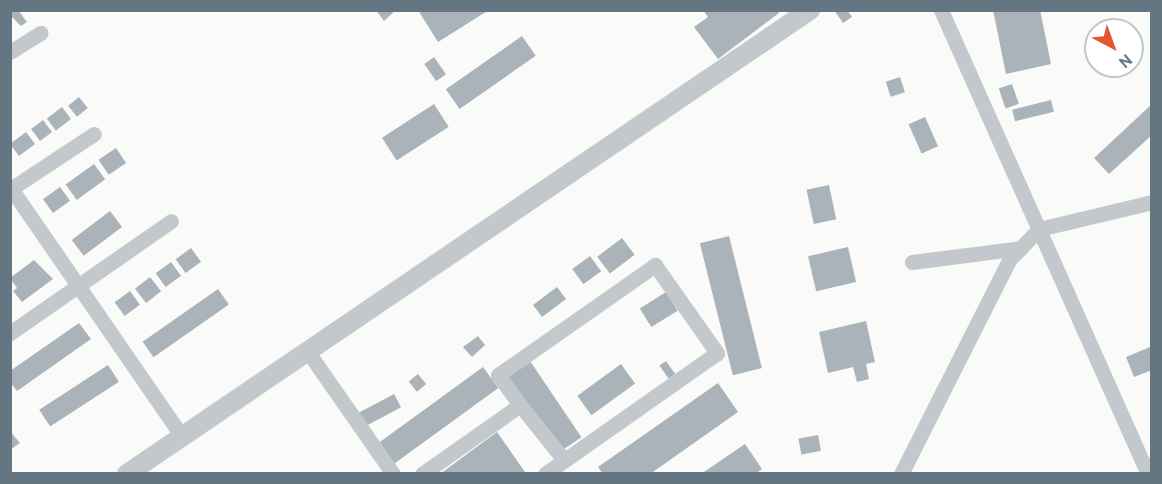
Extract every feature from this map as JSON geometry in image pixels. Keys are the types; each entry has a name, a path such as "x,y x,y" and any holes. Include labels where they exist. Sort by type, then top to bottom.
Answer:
{"street":[{"path":"127,474 810,10"},
{"path":"941,10 1148,474"},
{"path":"10,52 40,33"},
{"path":"94,134 11,187 182,436"},
{"path":"901,474 1008,260 1039,230 1152,202"},
{"path":"10,333 171,221"},
{"path":"912,262 1021,248"},
{"path":"545,474 717,353 655,265 498,375 564,460"},
{"path":"308,352 393,474"},
{"path":"422,474 520,405"}],"building":[{"path":"10,10 18,10 27,22 21,26 10,15"},
{"path":"376,10 396,10 384,21"},
{"path":"418,10 489,10 438,42"},
{"path":"703,10 777,10 779,13 718,59 694,27 708,17"},
{"path":"834,10 847,10 852,17 843,23"},
{"path":"993,10 1040,10 1051,64 1006,74"},
{"path":"522,36 536,56 460,109 446,89"},
{"path":"434,57 446,74 436,81 424,64"},
{"path":"900,77 905,92 891,97 886,82"},
{"path":"1012,84 1019,104 1006,108 999,89"},
{"path":"79,97 88,108 77,117 68,106"},
{"path":"1051,100 1054,112 1015,121 1012,110"},
{"path":"434,104 449,127 397,160 382,138"},
{"path":"1152,104 1152,135 1109,174 1094,158"},
{"path":"62,107 71,119 56,130 47,118"},
{"path":"925,117 938,146 922,154 909,124"},
{"path":"43,120 52,132 40,141 31,129"},
{"path":"26,132 35,144 19,156 10,144"},
{"path":"116,148 126,163 109,175 99,160"},
{"path":"94,164 105,179 77,200 66,185"},
{"path":"829,185 836,219 814,224 807,190"},
{"path":"60,187 70,201 53,213 43,199"},
{"path":"110,211 122,227 84,256 72,240"},
{"path":"729,236 762,368 733,375 700,243"},
{"path":"622,238 635,255 610,273 597,257"},
{"path":"848,247 856,282 816,291 808,256"},
{"path":"191,248 201,262 186,273 176,259"},
{"path":"590,256 601,271 583,284 572,269"},
{"path":"34,260 53,279 22,302 13,291 17,288 10,278"},
{"path":"171,262 181,276 166,287 156,273"},
{"path":"150,277 161,291 146,303 135,289"},
{"path":"557,287 566,299 542,317 533,305"},
{"path":"218,289 229,305 154,357 143,342"},
{"path":"130,291 140,305 125,316 115,302"},
{"path":"666,292 678,311 651,327 640,308"},
{"path":"866,321 875,362 866,364 869,379 857,382 853,367 828,373 819,332"},
{"path":"79,323 91,339 17,391 10,382 10,371"},
{"path":"478,336 485,345 472,357 463,347"},
{"path":"1150,347 1152,370 1134,377 1126,357"},
{"path":"530,361 581,437 559,452 508,376"},
{"path":"666,361 675,374 669,379 659,366"},
{"path":"621,364 635,383 591,415 577,396"},
{"path":"108,365 119,382 50,426 39,410"},
{"path":"483,367 498,388 391,466 375,445"},
{"path":"418,374 426,384 417,392 409,382"},
{"path":"718,383 738,412 650,474 603,474 598,467"},
{"path":"394,394 401,407 365,426 358,413"},
{"path":"10,431 20,443 10,450"},
{"path":"497,432 525,472 440,474"},
{"path":"818,435 821,451 801,455 798,439"},
{"path":"745,444 762,469 755,474 701,474"}]}
